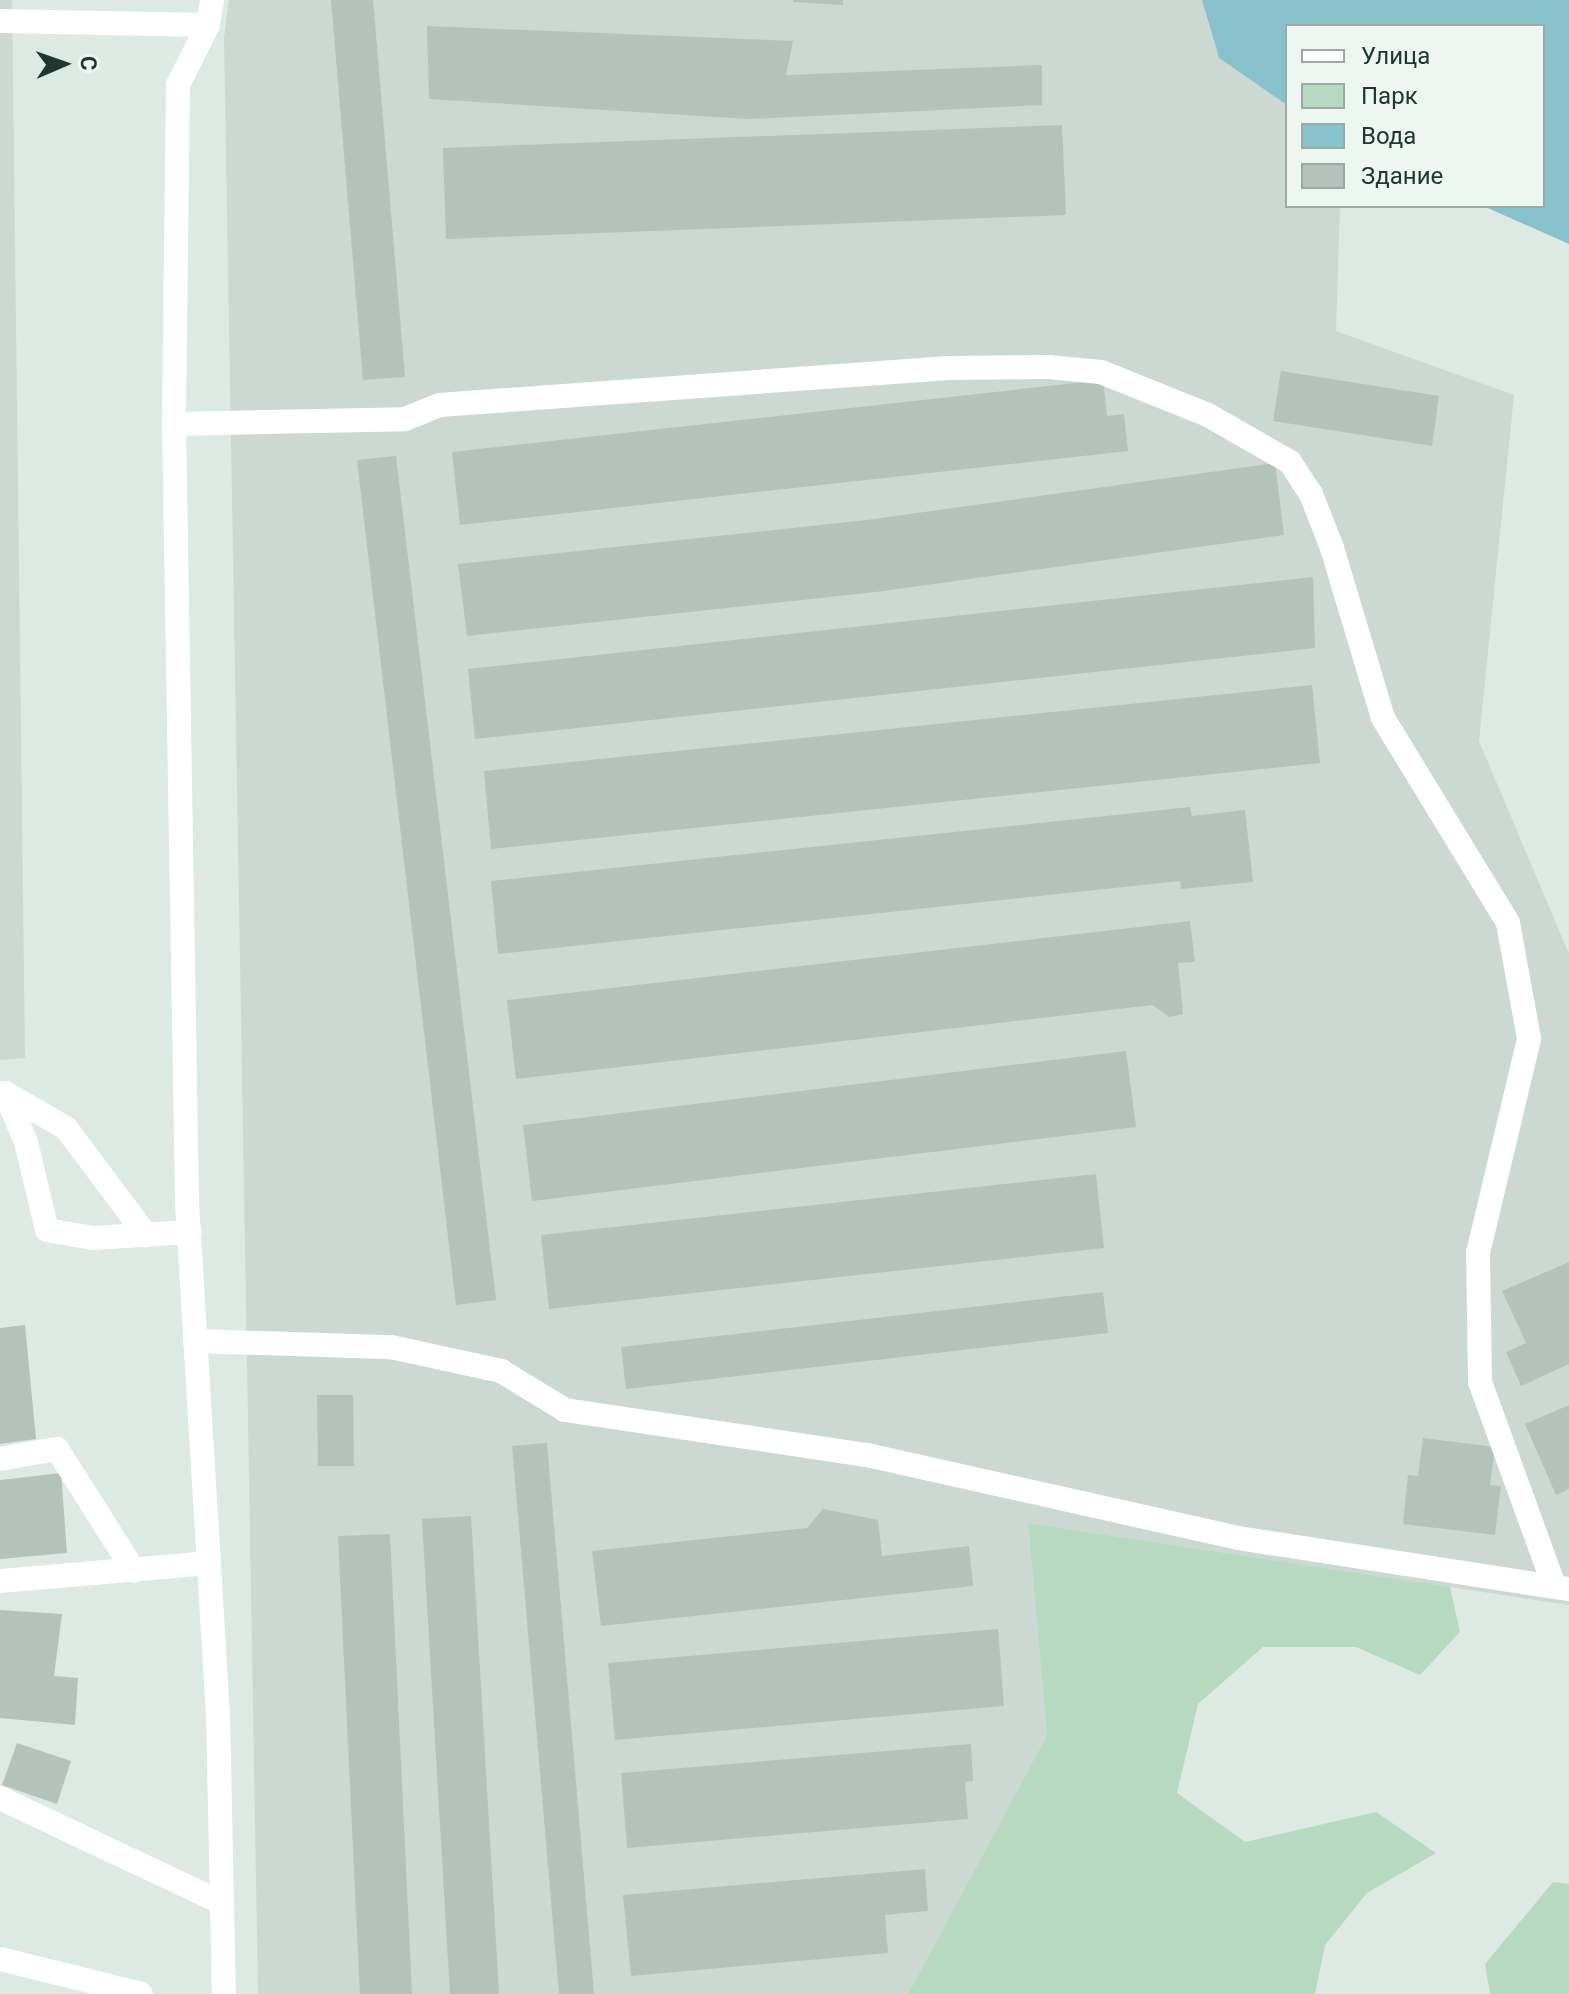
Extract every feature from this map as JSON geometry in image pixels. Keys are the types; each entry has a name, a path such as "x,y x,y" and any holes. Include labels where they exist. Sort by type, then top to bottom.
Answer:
{"street":[{"path":"212,0 208,25 178,85 174,424 190,1232 218,1714 218,1901 224,1994"},
{"path":"0,21 208,25"},
{"path":"174,424 405,419 439,405 949,368 1048,367 1101,372 1231,426 1290,462 1311,494 1332,548 1383,718 1508,923 1529,1039 1478,1253 1480,1382 1561,1586"},
{"path":"2,1093 26,1142 47,1230 93,1238 190,1232"},
{"path":"2,1093 66,1128 146,1235"},
{"path":"195,1341 391,1347 501,1371 565,1410 867,1455 1238,1538 1561,1586"},
{"path":"0,1459 57,1449 134,1571"},
{"path":"0,1581 209,1563"},
{"path":"0,1798 218,1901"},
{"path":"0,1959 141,1994"}],"shaded area":[{"path":"0,0 12,0 25,1058 0,1060"},
{"path":"229,0 1202,0 1219,58 1285,104 1285,208 1340,208 1336,331 1514,395 1479,741 1569,954 1569,1605 1028,1523 1047,1735 908,1994 258,1994 224,38"}],"green space":[{"path":"1028,1523 1450,1587 1460,1632 1420,1675 1356,1647 1263,1647 1198,1704 1177,1793 1245,1842 1376,1812 1436,1853 1367,1893 1325,1945 1315,1994 908,1994 1047,1735"},
{"path":"1553,1882 1569,1884 1569,1994 1490,1994 1485,1964"}],"water":[{"path":"1202,0 1569,0 1569,244 1488,208 1545,208 1545,24 1285,24 1285,104 1219,58"}],"building":[{"path":"331,0 373,0 405,377 363,380"},
{"path":"843,0 843,5 793,2"},
{"path":"427,26 793,41 786,75 1042,65 1042,105 749,119 429,99"},
{"path":"1062,125 1066,215 446,239 443,148"},
{"path":"1281,371 1439,396 1432,446 1273,421"},
{"path":"1103,380 1107,416 1124,414 1128,451 460,525 452,452"},
{"path":"396,456 496,1300 456,1305 357,460"},
{"path":"1275,463 1284,535 876,592 467,636 458,564 867,520"},
{"path":"1313,577 1315,648 475,739 468,669"},
{"path":"1312,685 1320,763 491,849 484,771"},
{"path":"1190,807 1192,816 1245,810 1253,882 1181,889 1180,881 498,954 491,881"},
{"path":"1190,921 1195,962 1178,963 1183,1014 1169,1017 1153,1005 516,1079 507,1000"},
{"path":"1126,1051 1136,1127 532,1201 523,1125"},
{"path":"1096,1174 1104,1248 549,1309 541,1235"},
{"path":"1569,1262 1569,1364 1521,1386 1506,1352 1526,1343 1502,1291"},
{"path":"1103,1292 1108,1333 626,1389 621,1347"},
{"path":"25,1325 36,1439 0,1444 0,1328"},
{"path":"317,1395 353,1395 354,1466 318,1466"},
{"path":"1569,1405 1569,1489 1556,1495 1525,1424"},
{"path":"1423,1438 1495,1447 1490,1485 1501,1486 1495,1535 1403,1524 1408,1475 1418,1476"},
{"path":"547,1443 594,1994 559,1994 512,1446"},
{"path":"61,1473 67,1553 0,1559 0,1480"},
{"path":"823,1509 878,1520 882,1556 969,1546 973,1586 601,1626 592,1551 807,1528"},
{"path":"471,1516 499,1994 450,1994 422,1519"},
{"path":"390,1534 412,1994 360,1994 338,1536"},
{"path":"0,1610 62,1614 54,1676 78,1678 75,1725 0,1718"},
{"path":"998,1629 1004,1706 615,1740 608,1663"},
{"path":"17,1743 71,1761 57,1804 2,1785"},
{"path":"971,1744 973,1781 965,1782 968,1819 627,1848 621,1773"},
{"path":"925,1869 928,1911 885,1915 888,1953 631,1976 623,1895"}]}
